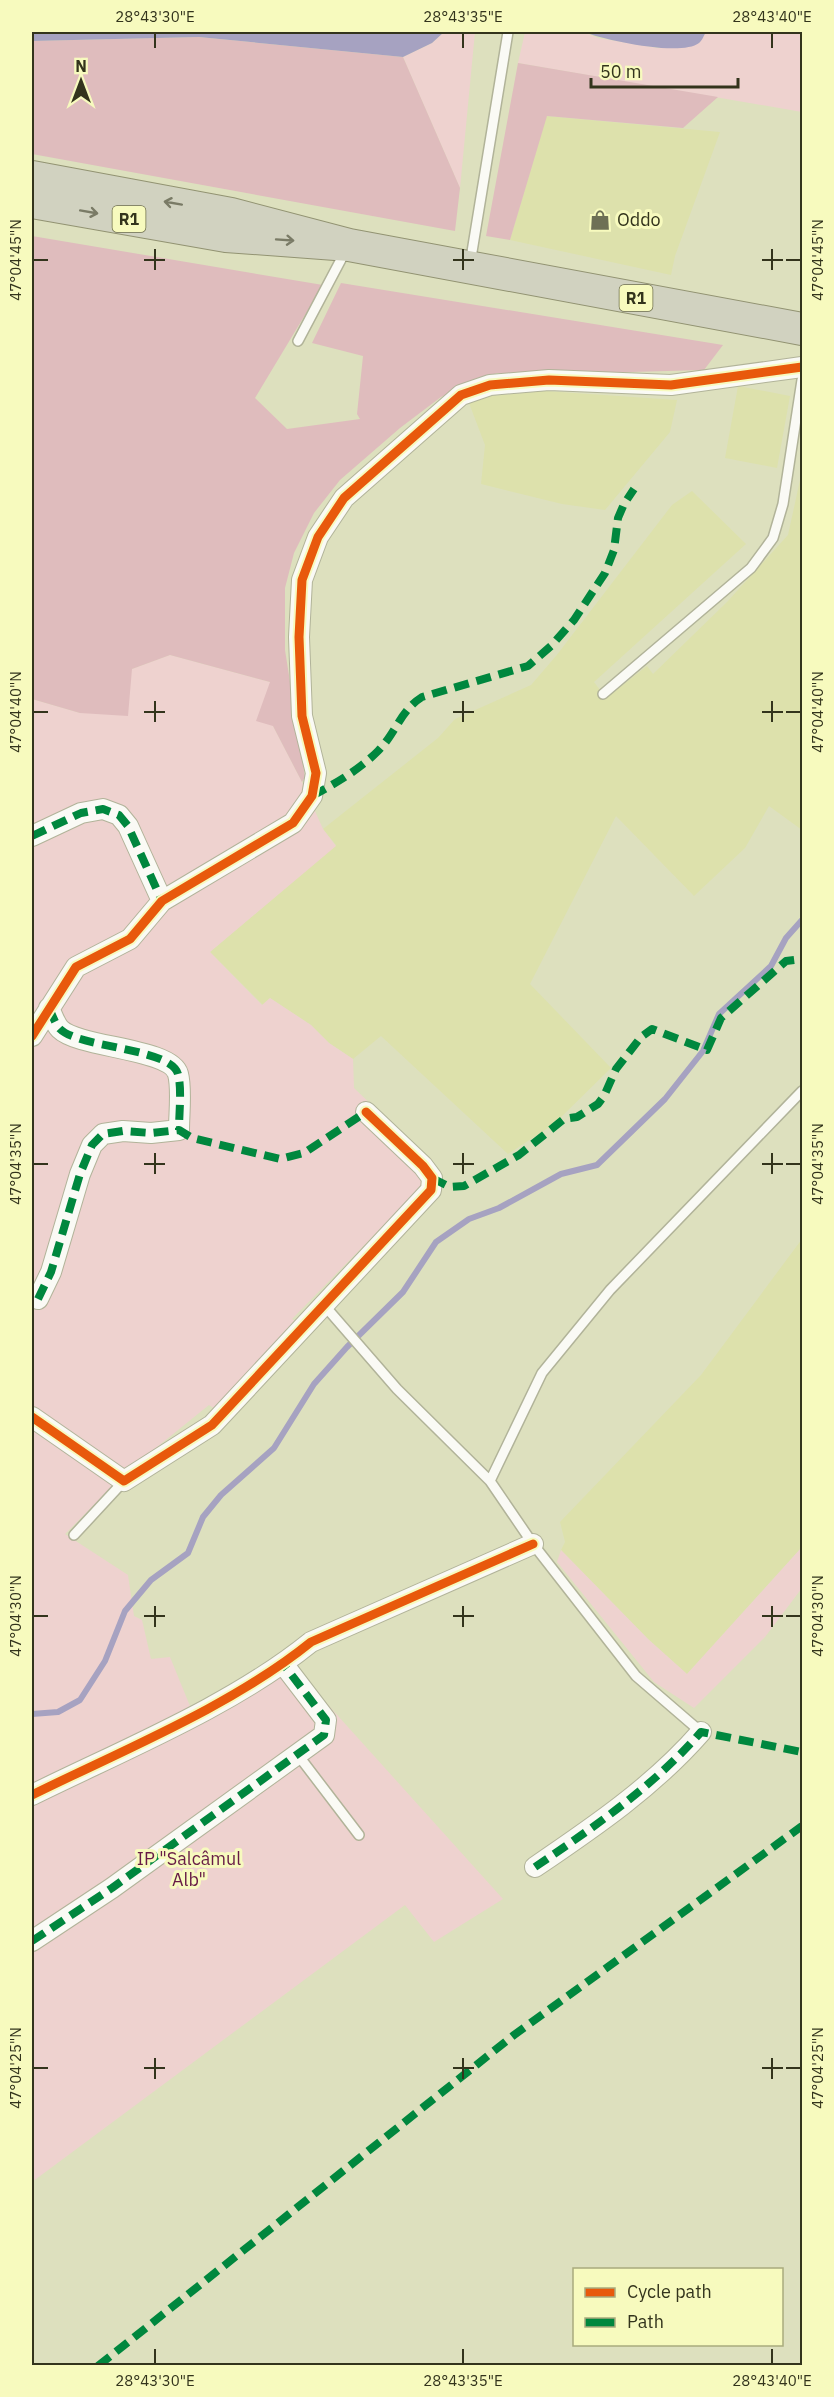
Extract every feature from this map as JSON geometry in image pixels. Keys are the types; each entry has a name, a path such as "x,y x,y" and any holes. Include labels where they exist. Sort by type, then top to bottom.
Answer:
{"highway":[{"path":"32,177 231,214 349,244 469,266"},
{"name":"R1","path":"32,202 226,236 349,244"},
{"name":"R1","path":"469,266 802,329"}],"street":[{"path":"32,1036 76,967 130,939 162,901 293,823 312,796 316,773 302,716 299,637 302,580 318,537 344,498 461,395 490,385 549,380 670,385 802,367"},
{"path":"32,836 81,813 103,809 119,815 128,826 162,901"},
{"path":"38,1299 51,1272 80,1174 92,1145 103,1134 123,1131 151,1133 179,1130 178,1073 172,1065 159,1059 76,1037 60,1029 49,1008"},
{"path":"32,1417 124,1481 212,1425 431,1190 432,1178 423,1167 366,1112"},
{"path":"32,1795 181,1723 284,1665 311,1642 533,1544"},
{"path":"32,1941 112,1888 324,1735 326,1720 284,1665"},
{"path":"535,1867 610,1817 689,1746 700,1732"}],"lane":[{"path":"469,266 508,32"},
{"path":"298,341 349,244"},
{"path":"603,694 751,568 773,538 783,504 802,380"},
{"path":"490,1481 542,1373 610,1290 802,1091"},
{"path":"324,1305 397,1389 490,1481 533,1544 636,1676 700,1732"},
{"path":"74,1535 124,1481"},
{"path":"298,1755 359,1835"}],"shaded area":[{"path":"32,32 444,32 432,43 403,57 199,37 32,41"},
{"path":"584,32 706,32 699,43 690,47 660,48 624,43"},
{"path":"199,37 403,57 460,188 455,231 32,154 32,41"},
{"path":"518,63 718,97 683,128 547,116 510,240 486,236"},
{"path":"546,116 720,132 675,256 671,275 510,240"},
{"path":"32,236 323,285 255,398 287,429 360,419 357,414 363,356 312,343 341,283 723,345 704,370 497,373 441,397 400,428 340,480 314,513 294,553 285,588 285,650 305,777 302,782 273,726 256,721 270,682 170,655 132,669 128,716 80,713 32,699"},
{"path":"738,386 790,396 777,468 725,458"},
{"path":"545,391 677,400 670,432 605,510 562,504 481,484 485,445 469,403 492,396"},
{"path":"802,471 802,830 769,806 745,848 694,896 616,816 530,984 611,1068 554,1124 508,1154 381,1036 353,1059 329,1043 311,1025 270,998 263,1005 210,952 336,845 323,829 438,738 455,719 531,685 672,505 692,491 746,544 594,682 606,698 647,666 653,674 727,602 788,535"},
{"path":"802,1239 802,1547 687,1674 648,1639 561,1550 565,1542 560,1522 701,1375"}],"green space":[{"path":"444,32 475,32 460,188 403,57 432,43"},
{"path":"525,32 584,32 598,38 658,48 699,43 706,32 802,32 802,112 518,63"},
{"name":"IP \"Salcâmul Alb\"","path":"170,655 270,682 273,726 323,829 336,846 210,952 262,1005 270,998 311,1025 329,1043 353,1059 354,1088 379,1112 361,1120 421,1178 422,1186 292,1319 300,1324 215,1409 209,1405 131,1468 65,1534 128,1575 134,1616 142,1620 151,1659 170,1657 192,1711 284,1656 503,1899 434,1942 405,1905 32,2182 32,699 80,713 132,669"},
{"path":"802,1547 802,1588 765,1637 694,1708 654,1682 557,1562 561,1550 648,1639 687,1674"}],"waterway":[{"path":"32,1714 58,1712 80,1700 105,1661 125,1611 151,1580 188,1553 203,1517 221,1495 274,1448 314,1384 347,1347 403,1292 436,1242 469,1219 499,1208 561,1174 597,1165 665,1099 703,1051 719,1014 771,966 786,938 802,920"}],"marked path":[{"path":"312,796 347,776 371,758 384,744 408,709 422,697 528,666 551,646 574,620 605,573 614,550 618,518 634,489"},
{"path":"32,836 81,813 103,809 119,815 128,826 162,901"},
{"path":"432,1178 450,1187 464,1186 519,1155 564,1119 577,1117 598,1104 616,1069 641,1037 652,1029 707,1050 721,1018 786,961 802,959"},
{"path":"49,1008 58,1027 70,1035 143,1053 172,1065 179,1080 179,1130"},
{"path":"38,1299 51,1272 80,1174 92,1145 103,1134 123,1131 151,1133 179,1130 192,1138 280,1159 304,1153 366,1112 370,1116"},
{"path":"32,1941 112,1888 324,1735 326,1720 284,1665"},
{"path":"535,1867 601,1821 643,1788 683,1752 701,1732 802,1752"},
{"path":"98,2366 514,2035 802,1826"}],"cycle path":[{"path":"32,1036 76,967 130,939 162,901 293,823 312,796 316,773 302,716 299,637 302,580 318,537 344,498 461,395 490,385 549,380 671,385 802,367"},
{"path":"32,1417 124,1481 212,1425 431,1190 432,1178 423,1166 366,1112"},
{"path":"32,1795 212,1707 247,1687 311,1642 533,1544"}],"place":[{"name":"Oddo","path":"600,220"}]}
